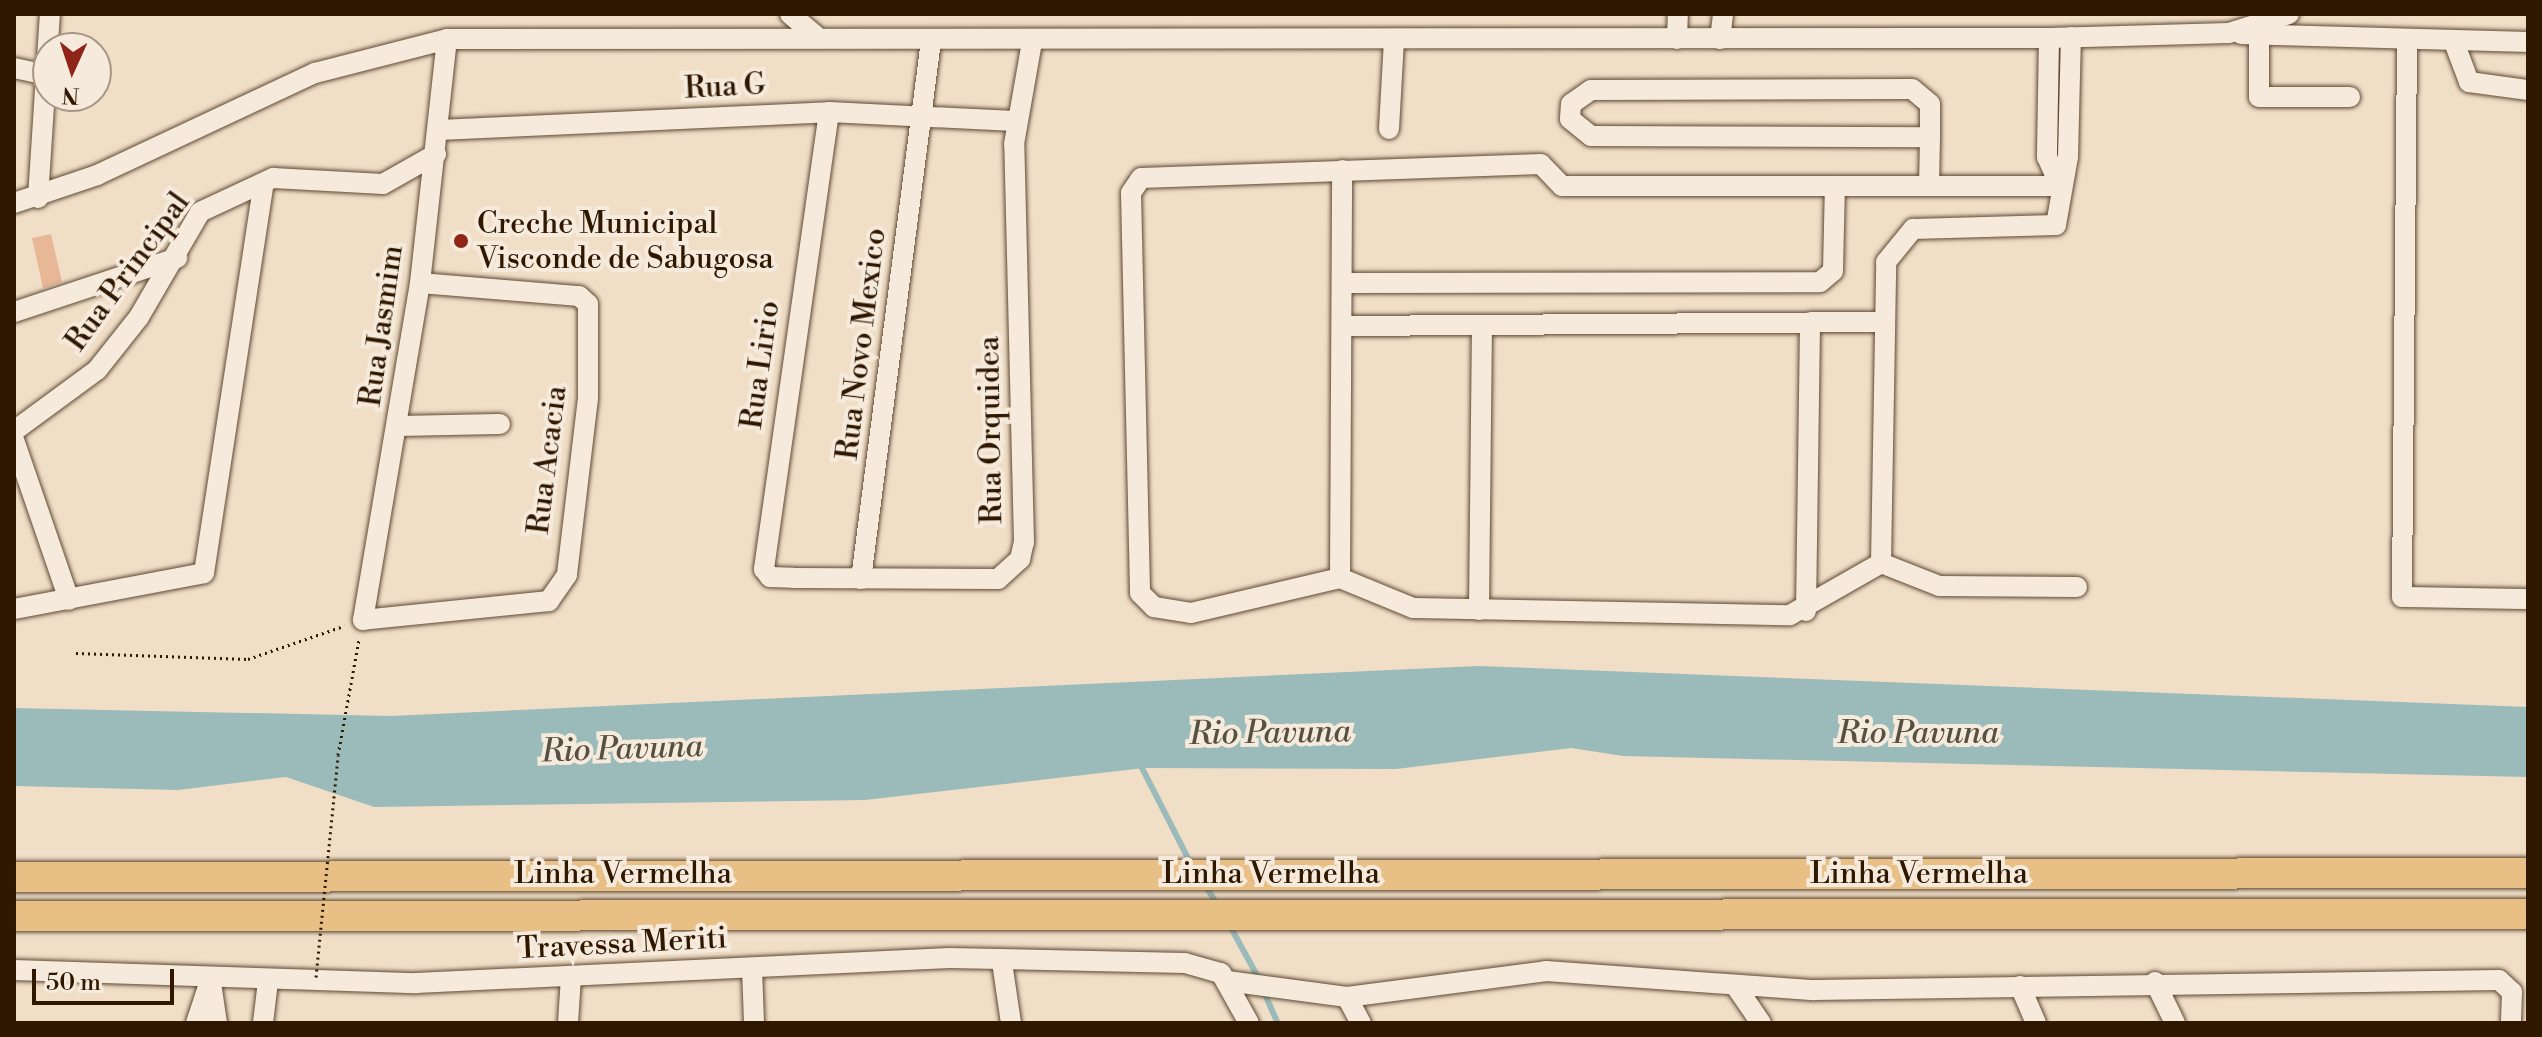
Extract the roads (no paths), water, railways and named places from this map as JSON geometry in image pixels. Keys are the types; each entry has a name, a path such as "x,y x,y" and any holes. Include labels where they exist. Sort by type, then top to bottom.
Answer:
{"highway":[{"name":"Linha Vermelha","path":"14,877 2528,873"},
{"name":"Linha Vermelha","path":"14,916 2528,914"}],"street":[{"path":"790,14 816,36"},
{"path":"1677,39 1678,14"},
{"path":"1720,39 1723,14"},
{"path":"2229,33 2289,14"},
{"path":"14,203 38,198 315,73 447,39 748,24 816,36 931,41 2049,38 2229,33 2407,42 2528,42"},
{"path":"2259,35 2259,97 2350,97"},
{"path":"1881,563 1880,322 1886,262 1901,236 1929,227 2056,225 2071,37"},
{"path":"2049,38 2047,157 2060,186"},
{"name":"Rua Jasmim","path":"363,620 420,283 447,39"},
{"path":"1389,129 1394,40"},
{"path":"921,116 931,41"},
{"name":"Rua Orquidea","path":"770,577 998,579 1020,559 1015,121 1032,42"},
{"path":"2407,42 2402,597 2528,599"},
{"path":"2454,42 2469,82 2528,90"},
{"path":"1929,186 1930,137 1928,96 1912,89 1591,90 1571,104 1570,119 1591,136 1930,137"},
{"path":"38,198 41,112"},
{"name":"Rua G","path":"439,130 829,112 1015,121"},
{"name":"Rua Lirio","path":"770,577 767,533 829,112"},
{"name":"Rua Novo Mexico","path":"861,579 921,116"},
{"name":"Rua Principal","path":"14,431 97,370 177,258 200,212 282,177 336,187 383,184 436,154"},
{"path":"1881,563 1806,611 1413,608 1340,578 1217,611 1144,603 1131,193 1141,178 1541,164 1562,186 2060,186"},
{"path":"1340,578 1345,326 1342,170"},
{"path":"14,609 69,600 134,581 199,576 208,565 263,186"},
{"path":"1344,283 1820,282 1833,271 1835,186"},
{"path":"14,312 177,258"},
{"name":"Rua Acacia","path":"363,620 538,605 558,596 567,575 588,398 588,304 579,296 420,283"},
{"path":"1806,611 1810,322"},
{"path":"1345,326 1880,322"},
{"path":"1479,610 1482,325"},
{"path":"397,426 500,424"},
{"path":"14,440 69,600"},
{"path":"1881,563 1939,586 2077,587"},
{"path":"1002,962 1011,1023"},
{"name":"Travessa Meriti","path":"14,970 210,981 268,981 571,976 1002,962 1185,963 1236,981 1288,985 1347,997 1546,971 1737,988 2499,980 2512,992 2511,1023"},
{"path":"752,968 754,1023"},
{"path":"568,1023 571,976"},
{"path":"196,1023 210,981"},
{"path":"210,981 217,1023"},
{"path":"263,1023 268,981"},
{"path":"1236,981 1249,1023"},
{"path":"2155,982 2175,1023"},
{"path":"2020,986 2036,1023"},
{"path":"1737,988 1761,1023"},
{"path":"1347,997 1361,1023"}],"water":[{"name":"Rio Pavuna","path":"1478,666 2528,707 2528,777 1623,756 1571,748 1396,769 1144,768 865,800 374,807 286,777 178,790 14,786 14,708 391,716"}],"waterway":[{"path":"1139,762 1192,866"},
{"path":"1205,885 1218,906"},
{"path":"1230,926 1259,979"},
{"path":"1263,990 1278,1023"}],"place":[{"name":"Creche Municipal Visconde de Sabugosa","path":"461,241"}]}
